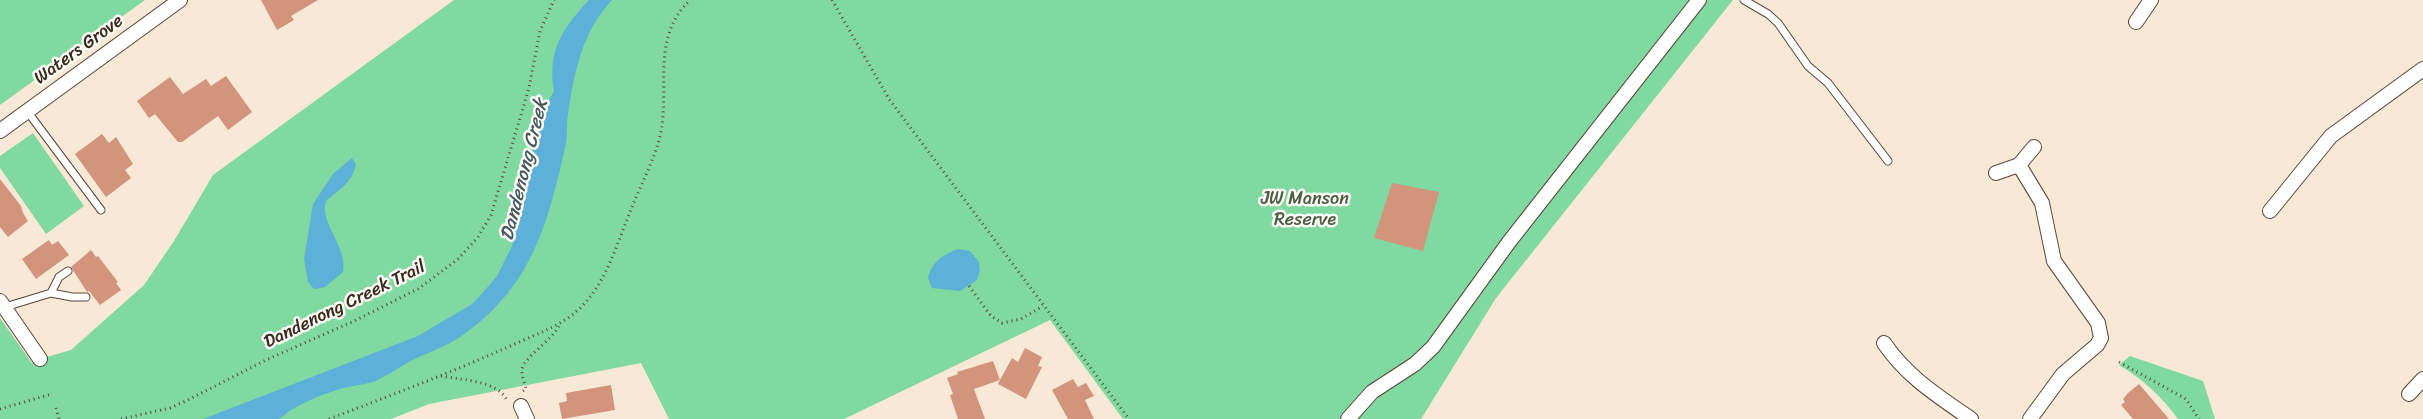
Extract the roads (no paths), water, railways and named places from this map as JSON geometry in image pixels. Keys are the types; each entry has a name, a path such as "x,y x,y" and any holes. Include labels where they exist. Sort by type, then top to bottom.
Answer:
{"street":[{"name":"Waters Grove","path":"0,131 180,0"},
{"path":"1348,419 1372,392 1415,364 1433,347 1509,242 1699,0"},
{"path":"2136,22 2151,0"},
{"path":"2270,211 2332,136 2423,70"},
{"path":"1996,173 2019,165 2034,147"},
{"path":"2019,165 2042,203 2054,261 2101,330 2098,345 2063,374 2030,419"},
{"path":"2,304 40,359"},
{"path":"1884,343 1899,364 1918,382 1970,419"},
{"path":"2408,394 2423,379"},
{"path":"521,406 527,419"}],"lane":[{"path":"1744,0 1768,14 1778,23 1808,66 1835,92 1888,161"},
{"path":"26,111 101,210"},
{"path":"51,293 59,276 68,271"},
{"path":"2,304 51,293 86,296"}],"water":[{"path":"589,0 612,0 593,25 581,54 570,99 566,144 543,230 520,276 504,298 484,318 460,337 373,382 321,395 279,419 203,419 418,336 472,304 480,296 497,276 512,246 523,207 531,150 539,119 554,91 553,64 559,41 571,21"},
{"path":"352,158 356,165 352,176 345,185 326,201 325,210 326,218 341,253 343,272 325,287 314,289 308,282 304,259 313,204 333,174"},
{"path":"958,249 970,251 979,262 980,270 977,280 960,291 932,288 928,278 932,267 943,256"}],"water label":[{"name":"Dandenong Creek","path":"525,170"}],"park label":[{"name":"JW Manson Reserve","path":"1305,209"}]}
